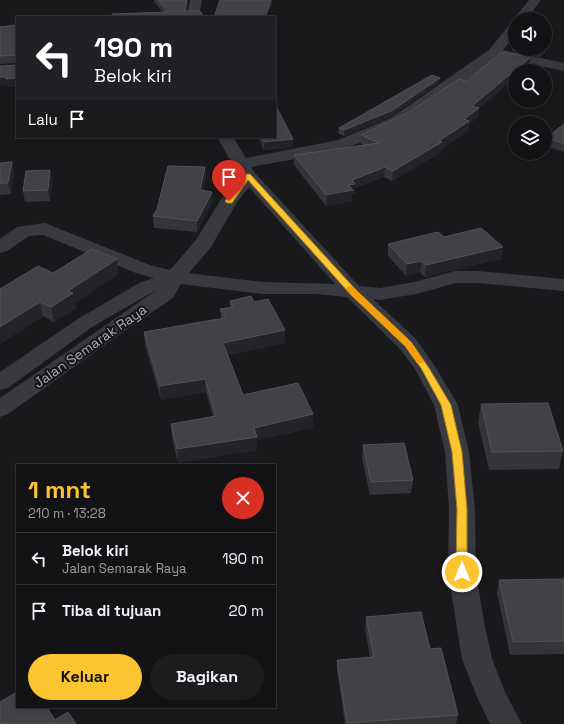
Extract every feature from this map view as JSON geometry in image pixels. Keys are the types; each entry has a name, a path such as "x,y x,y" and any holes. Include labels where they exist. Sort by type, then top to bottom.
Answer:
{"street":[{"path":"193,16 196,0"},
{"path":"526,12 535,0"},
{"path":"244,170 335,146 369,134 396,121 494,53 508,36"},
{"path":"494,53 564,67"},
{"path":"226,138 244,170 354,293 408,344 425,368 446,405 457,452 462,509 462,572 470,622 477,658 492,697 506,724"},
{"name":"Jalan Semarak Raya","path":"0,409 106,334 166,294 175,277 204,243 229,201 244,170"},
{"path":"0,247 24,231 45,229 143,269 175,277 263,288 316,288 354,293 380,294 398,292 455,277 478,277 564,285"},
{"name":"Jalan Semarak Raya","path":"0,383 85,323 146,287 175,277"}],"building":[{"path":"158,0 187,0 185,11 200,11 203,16 113,16 112,14 168,12"},
{"path":"220,0 271,0 265,16 214,16"},
{"path":"16,25 16,55 0,56 0,27"},
{"path":"502,52 508,53 508,56 531,57 523,64 508,64 508,76 472,106 479,108 464,119 469,121 439,141 442,142 393,171 385,167 352,180 355,184 348,185 353,190 326,195 294,155 379,143 361,135 409,112 459,79 466,81"},
{"path":"16,65 16,78 6,79 6,77 0,77 0,66"},
{"path":"432,75 440,78 391,111 344,130 339,128"},
{"path":"276,106 293,139 264,142 262,138 276,138"},
{"path":"564,124 564,143 552,140 552,133"},
{"path":"12,162 8,183 0,183 0,163"},
{"path":"168,166 205,167 200,190 212,192 197,221 153,216 157,209"},
{"path":"50,170 48,190 23,191 26,171"},
{"path":"481,228 503,247 426,265 422,261 407,264 388,244 438,232 444,237"},
{"path":"92,249 117,259 68,291 73,293 51,307 40,302 0,327 0,289 38,266 53,273"},
{"path":"251,296 254,302 268,299 285,330 223,343 243,395 298,383 313,414 254,428 257,437 177,449 171,424 216,416 205,379 160,386 144,332 225,318 220,309 233,307 230,301"},
{"path":"548,403 563,451 492,452 481,404"},
{"path":"404,443 413,480 371,482 363,445"},
{"path":"564,579 564,641 513,642 499,580"},
{"path":"421,612 430,649 441,648 458,715 347,723 337,660 374,657 366,617"},
{"path":"16,693 16,708 48,708 55,720 68,712 76,724 0,724 0,702"}],"slow traffic":[{"path":"350,289 408,344 420,361"}],"route":[{"path":"229,201 248,176 354,293 408,344 425,368 446,405 457,452 462,509 462,572"}]}
